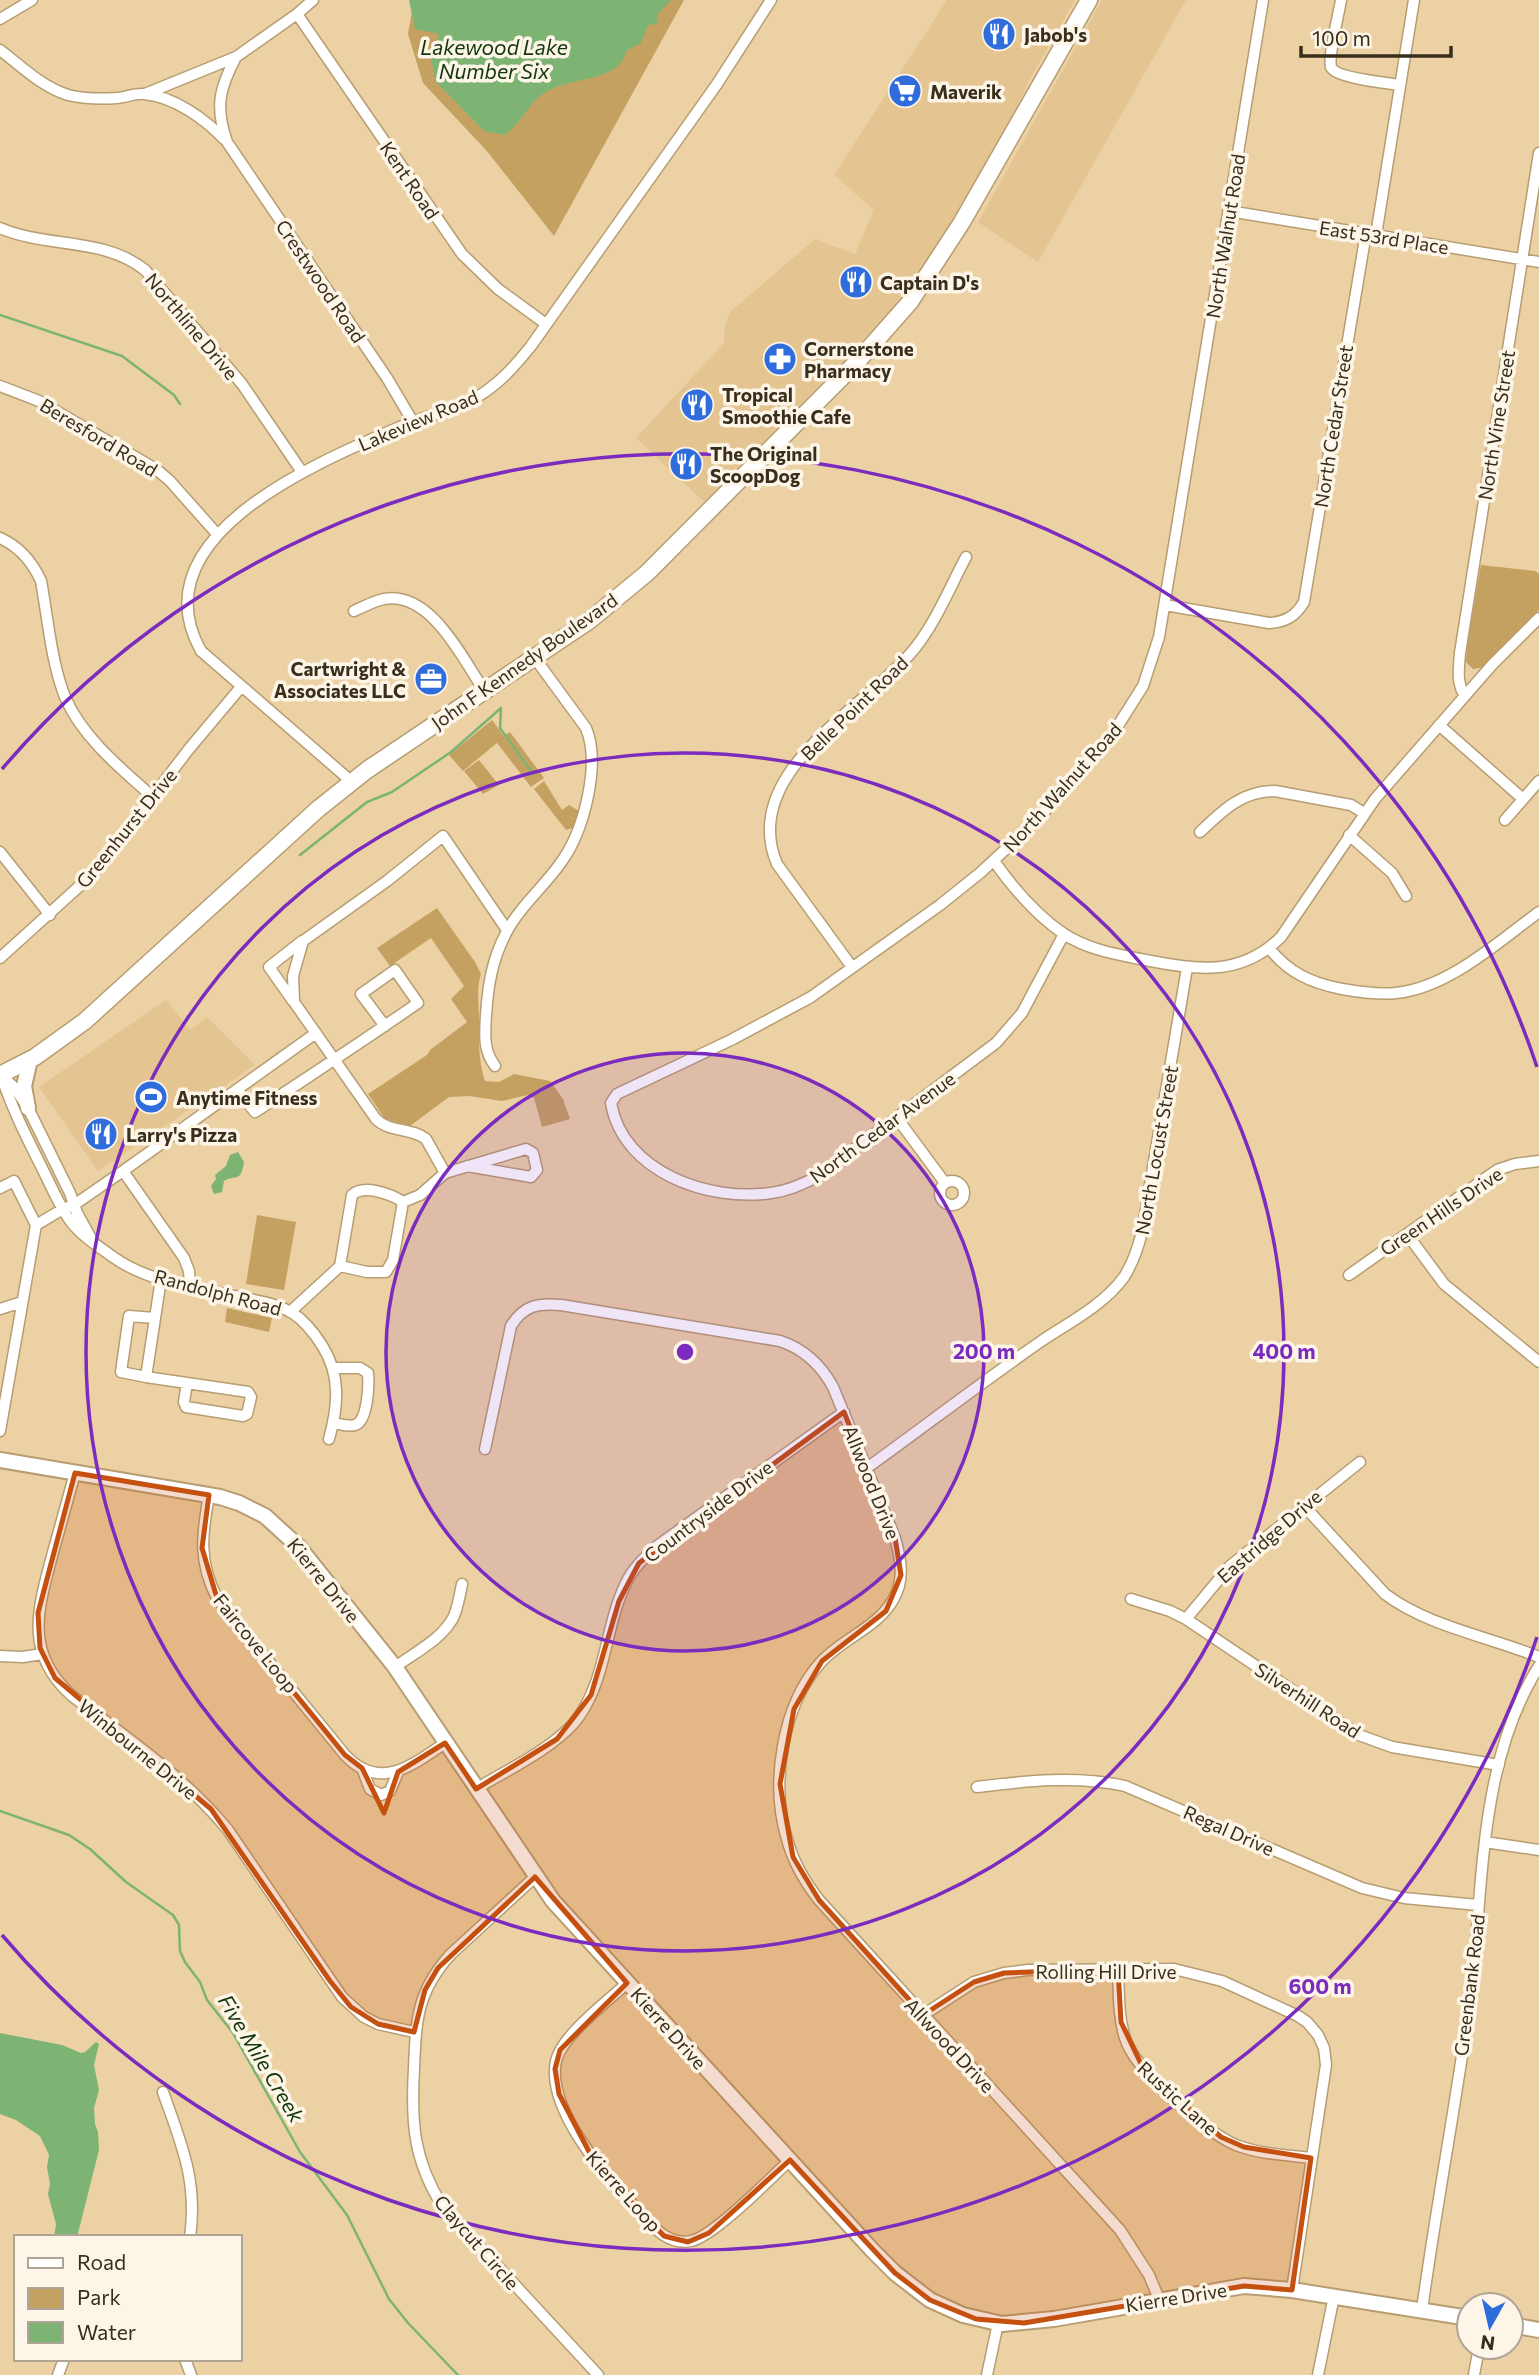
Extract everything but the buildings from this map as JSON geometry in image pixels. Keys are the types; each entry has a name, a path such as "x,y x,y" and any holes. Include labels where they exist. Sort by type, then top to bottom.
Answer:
{"main road":[{"name":"John F Kennedy Boulevard","path":"0,1075 30,1060 85,1021 318,809 352,782 590,620 647,573 857,362 900,315 962,222 1089,0"}],"street":[{"path":"0,19 32,0"},
{"path":"145,94 236,57 313,0"},
{"name":"Lakeview Road","path":"352,782 201,651 190,624 188,600 193,578 203,555 217,534 234,518 302,472 413,422 454,408 493,387 515,366 717,84 771,0"},
{"name":"North Walnut Road","path":"617,1120 611,1103 617,1094 775,1017 810,997 940,905 1036,821 1122,722 1143,687 1153,661 1165,605 1263,0"},
{"path":"1341,0 1332,56 1334,70 1351,77 1400,85"},
{"name":"North Cedar Street","path":"1165,605 1279,623 1299,610 1306,593 1414,0"},
{"name":"Kent Road","path":"297,14 462,254 498,289 547,324"},
{"name":"Crestwood Road","path":"0,50 41,82 68,94 98,99 145,94 187,109 208,123 227,142 387,378 413,422"},
{"name":"Crestwood Road","path":"227,142 220,118 221,90 236,57"},
{"name":"North Vine Street","path":"1465,696 1458,676 1460,653 1539,153"},
{"name":"East 53rd Place","path":"1229,211 1539,262"},
{"name":"Northline Drive","path":"0,228 25,237 108,250 136,262 242,384 302,472"},
{"name":"Beresford Road","path":"0,386 39,401 156,469 217,534"},
{"path":"0,538 24,554 37,571 60,680 74,715 91,737 153,797"},
{"name":"Belle Point Road","path":"852,967 777,864 768,827 774,800 796,765 828,727 895,670 912,651 966,558"},
{"path":"354,611 382,599 401,600 419,606 437,621 484,690"},
{"path":"993,861 1030,905 1064,934 1092,947 1187,968 1232,965 1269,948 1289,927 1364,813 1465,696 1539,618"},
{"path":"495,1066 489,1057 485,1040 488,983 493,963 507,930 561,863 572,845 584,807 592,762 590,738 586,728 534,657"},
{"name":"Greenhurst Drive","path":"0,958 94,873 241,687"},
{"path":"1439,725 1523,799"},
{"path":"1504,820 1539,781"},
{"path":"1200,832 1237,800 1264,791 1351,805 1364,813"},
{"path":"1349,835 1392,873 1406,896"},
{"path":"445,1173 430,1143 421,1135 384,1127 376,1119 269,967 443,836 507,930"},
{"path":"0,852 50,915"},
{"path":"1269,948 1293,972 1317,984 1359,992 1396,993 1423,987 1455,972 1539,912"},
{"name":"North Cedar Avenue","path":"617,1120 643,1158 675,1179 706,1189 756,1195 785,1191 817,1177 979,1057 1010,1028 1034,992 1064,934"},
{"path":"294,1002 293,976 303,941"},
{"name":"North Locust Street","path":"867,1468 1090,1309 1124,1277 1143,1232 1187,968"},
{"path":"237,1090 255,1112 385,1026 418,1003 395,970 361,994 385,1026"},
{"path":"36,1225 74,1205 316,1033"},
{"path":"28,1108 24,1086 30,1060"},
{"name":"Randolph Road","path":"0,1075 15,1088 28,1108 93,1242"},
{"name":"Randolph Road","path":"0,1075 10,1103 69,1220 93,1242 117,1260 161,1279 262,1301 290,1312 318,1339 334,1368 336,1396 329,1439"},
{"path":"897,1118 945,1183"},
{"path":"403,1202 420,1195 445,1173 467,1166 526,1149 533,1153 537,1170 531,1177 467,1166"},
{"name":"Green Hills Drive","path":"1349,1275 1497,1170 1539,1161"},
{"path":"123,1171 184,1258 189,1271 190,1286"},
{"path":"0,1188 14,1181 36,1225 0,1431"},
{"path":"290,1312 340,1266 352,1195 356,1191 389,1194 403,1202"},
{"path":"340,1266 367,1272 386,1272 393,1260 403,1202"},
{"path":"1407,1234 1444,1284 1460,1300 1539,1362"},
{"path":"146,1377 161,1279"},
{"path":"0,1309 22,1302"},
{"name":"Allwood Drive","path":"485,1449 511,1325 520,1313 535,1305 561,1305 790,1344 822,1368 844,1412 901,1556 899,1586 886,1611 838,1646 817,1667 794,1709 786,1735 781,1774 782,1813 793,1857 809,1887 1120,2230 1149,2275 1159,2299"},
{"path":"155,1318 129,1316 121,1373 248,1392 251,1397 247,1414 243,1416 186,1407 184,1402 187,1383"},
{"path":"333,1423 354,1426 359,1424 363,1418 369,1382 368,1373 360,1368 334,1368"},
{"name":"Countryside Drive","path":"476,1789 557,1739 578,1717 596,1684 626,1581 645,1557 689,1522 844,1412"},
{"name":"Kierre Drive","path":"0,1460 209,1495 253,1509 277,1525 291,1538 395,1667 559,1909 873,2251 910,2286 944,2307 963,2315 998,2323 1044,2320 1244,2286 1292,2290 1455,2316"},
{"name":"Eastridge Drive","path":"1186,1619 1230,1566 1360,1462"},
{"name":"Winbourne Drive","path":"75,1473 38,1613 42,1654 55,1678 71,1695 182,1781 211,1809 236,1841 330,1981 351,2007 378,2024 414,2032"},
{"name":"Faircove Loop","path":"209,1495 202,1548 206,1575 217,1598 345,1755 362,1768 370,1788 381,1795 390,1791 397,1772 445,1742"},
{"path":"1304,1506 1398,1605 1539,1657"},
{"path":"395,1667 436,1638 450,1623 462,1584"},
{"name":"Silverhill Road","path":"1131,1599 1149,1603 1186,1619 1359,1735 1392,1747 1499,1766"},
{"path":"0,1656 42,1654"},
{"name":"Greenbank Road","path":"1422,2310 1470,2000 1485,1842 1499,1766 1517,1707 1539,1666"},
{"path":"362,1768 382,1773 397,1772"},
{"name":"Regal Drive","path":"976,1787 1064,1780 1098,1781 1125,1786 1362,1888 1404,1898 1478,1905"},
{"path":"1485,1842 1539,1850"},
{"name":"Claycut Circle","path":"535,1877 438,1968 425,1990 414,2032 414,2131 419,2156 432,2188 452,2217 598,2375"},
{"name":"Rustic Lane","path":"1118,1969 1121,2022 1129,2049 1144,2070 1221,2137 1244,2147 1311,2158"},
{"name":"Rolling Hill Drive","path":"923,2015 974,1982 1004,1973 1174,1969 1222,1981 1307,2022 1318,2035 1326,2055 1326,2074 1292,2290"},
{"name":"Kierre Loop","path":"627,1983 569,2039 560,2050 555,2070 557,2087 566,2112 583,2144 610,2182 664,2236 688,2242 709,2233 790,2161"},
{"path":"163,2092 190,2173 193,2207 190,2235"},
{"path":"1318,2375 1334,2297"},
{"path":"987,2375 998,2323"}],"highlighted area":[{"path":"844,1412 895,1538 901,1575 886,1611 822,1661 794,1709 780,1784 793,1857 819,1900 923,2015 974,1982 1004,1973 1118,1969 1121,2022 1144,2070 1221,2137 1244,2147 1311,2158 1292,2290 1244,2286 1024,2323 976,2319 930,2300 895,2273 790,2160 709,2233 688,2242 664,2236 596,2165 559,2094 555,2069 560,2050 627,1983 535,1877 438,1968 425,1990 414,2032 378,2024 351,2007 330,1981 211,1809 55,1678 40,1648 38,1613 75,1473 209,1495 202,1548 217,1598 345,1755 362,1768 384,1813 398,1772 445,1743 476,1789 557,1739 591,1695 619,1601 639,1563"}],"shaded area":[{"path":"947,0 1075,0 1030,79 962,222 884,334 704,502 636,438 724,343 730,312 815,239 855,254 874,210 834,175"},
{"path":"1102,0 1186,0 1038,262 978,222"},
{"path":"166,1000 190,1030 207,1017 255,1065 98,1171 39,1087"}],"green space":[{"path":"414,0 684,0 554,236 486,150 423,83 408,34"},
{"path":"1481,565 1535,571 1539,574 1539,610 1485,667 1473,669 1466,662"},
{"path":"492,720 504,736 510,732 544,778 531,787 497,743 463,771 449,755"},
{"path":"479,760 499,785 483,794 464,771"},
{"path":"544,781 562,810 569,805 579,811 575,827 566,830 534,789"},
{"path":"437,908 481,974 478,991 479,1042 485,1081 499,1082 514,1074 550,1081 563,1099 570,1119 542,1127 534,1098 528,1095 502,1101 469,1096 449,1097 410,1126 385,1119 368,1094 427,1055 467,1022 451,999 464,986 431,938 390,966 377,948"},
{"path":"257,1215 296,1222 284,1290 246,1284"},
{"path":"227,1308 272,1318 269,1332 225,1322"}],"water":[{"name":"Lakewood Lake Number Six","path":"409,0 671,0 657,15 658,24 648,25 641,43 626,51 616,67 598,76 546,92 504,135 484,131 436,82 431,59 439,34 415,29"},
{"path":"238,1152 244,1162 240,1175 224,1181 222,1192 214,1194 211,1186 216,1179 215,1175 226,1166 230,1155"},
{"path":"0,2033 62,2045 81,2053 96,2042 99,2044 94,2065 99,2090 94,2108 99,2150 78,2235 54,2235 56,2224 48,2194 49,2155 40,2136 16,2120 0,2114"}],"waterway":[{"path":"0,315 122,356 174,395 180,404"},
{"path":"501,708 500,728 533,774"},
{"path":"300,855 367,802 392,792 451,752 501,708"},
{"name":"Five Mile Creek","path":"0,1811 69,1835 90,1849 126,1882 173,1915 179,1925 180,1951 185,1962 200,1982 207,2000 233,2033 300,2152 347,2215 389,2299 458,2375"}],"place":[{"name":"Jabob's","path":"999,34"},
{"name":"Maverik","path":"905,91"},
{"name":"Captain D's","path":"856,282"},
{"name":"Cornerstone Pharmacy","path":"780,359"},
{"name":"Tropical Smoothie Cafe","path":"697,405"},
{"name":"The Original ScoopDog","path":"686,464"},
{"name":"Cartwright & Associates LLC","path":"431,679"},
{"name":"Anytime Fitness","path":"151,1097"},
{"name":"Larry's Pizza","path":"101,1134"}]}
